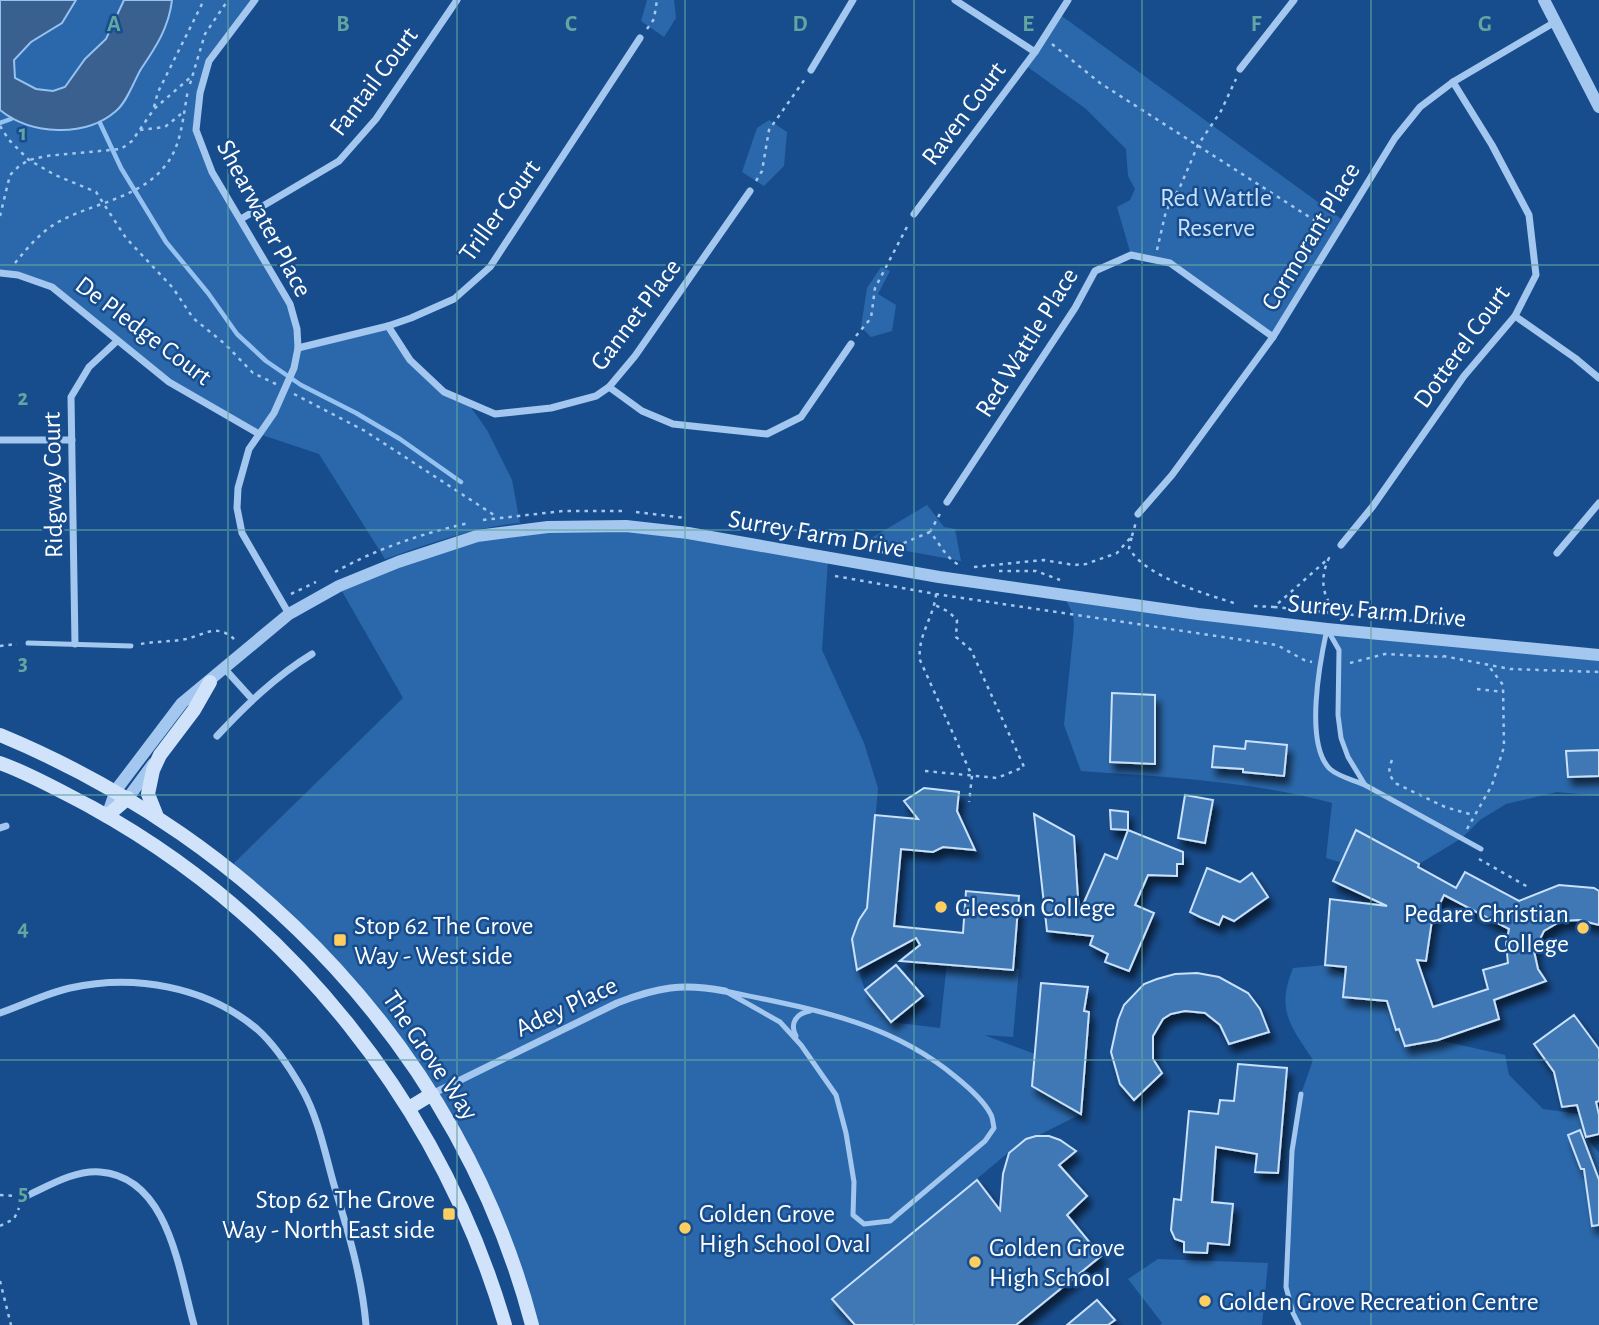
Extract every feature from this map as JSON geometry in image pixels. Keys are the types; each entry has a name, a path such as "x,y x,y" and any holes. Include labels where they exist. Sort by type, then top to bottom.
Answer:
{"main road":[{"path":"157,815 149,799 148,790 160,755 194,710 210,681"},
{"name":"The Grove Way","path":"0,735 61,762 157,815 249,884 309,940 377,1015 452,1125 500,1228 532,1325"},
{"name":"The Grove Way","path":"0,763 107,816 187,868 277,944 357,1035 409,1108 462,1207 505,1325"},
{"path":"107,816 122,794"},
{"path":"409,1108 432,1094"}],"street":[{"name":"Shearwater Place","path":"254,0 209,61 200,93 196,130 212,172 290,304 297,329 298,348 294,368 274,413 249,449 238,488 237,508 242,533 289,614"},
{"name":"Fantail Court","path":"240,219 339,161 376,119 457,0"},
{"path":"811,70 853,0"},
{"path":"955,0 1035,52"},
{"name":"Raven Court","path":"914,214 1035,52 1068,0"},
{"path":"1240,69 1294,0"},
{"path":"1544,0 1599,107"},
{"name":"Cormorant Place","path":"1138,514 1172,475 1273,337 1395,138 1420,107 1453,82 1555,22"},
{"name":"Triller Court","path":"298,348 388,327 454,299 490,267 640,38"},
{"name":"Dotterel Court","path":"1341,545 1373,506 1464,376 1515,316 1536,275 1529,215 1492,145 1453,82"},
{"name":"Gannet Place","path":"388,327 410,360 444,392 495,415 551,408 596,396 609,387 635,356 750,191"},
{"name":"Red Wattle Place","path":"947,502 1075,307 1095,271 1131,255 1170,263 1273,337"},
{"name":"De Pledge Court","path":"3,273 18,275 52,287 169,382 259,434"},
{"path":"1515,316 1599,378"},
{"name":"Ridgway Court","path":"75,644 71,397 89,367 117,341"},
{"path":"609,387 642,411 673,424 767,433 801,417 851,344"},
{"path":"0,440 72,440"},
{"path":"1557,553 1599,503"},
{"name":"Surrey Farm Drive","path":"122,794 177,709 289,614 339,586 398,562 477,536 548,527 626,526 688,533 939,578 1185,612 1328,629 1599,655"},
{"path":"217,736 252,699 312,654"},
{"path":"224,668 252,699"},
{"path":"122,794 160,755"},
{"path":"0,1013 70,988 115,983 153,983 192,993 229,1010 258,1030 283,1059 303,1091 319,1131 356,1262 366,1325"},
{"name":"Adey Place","path":"432,1094 617,1003 649,990 691,986 725,991"},
{"path":"24,1197 70,1176 99,1172 121,1177 145,1192 161,1215 194,1325"}],"lane":[{"path":"1328,629 1320,664 1316,725 1320,754 1330,768 1341,775 1365,785 1481,849"},
{"path":"1328,629 1339,650 1338,715 1341,738 1348,757 1365,785"},
{"path":"28,643 131,646"},
{"path":"725,991 814,1010 850,1020 905,1041 936,1061 966,1086 991,1113 994,1128 985,1141 890,1221 864,1224 853,1215 854,1182 846,1133 836,1096 793,1031 797,1016 814,1010"},
{"path":"725,991 780,1022 801,1045"},
{"path":"1299,1325 1286,1287 1292,1151 1301,1094"}],"path":[{"path":"640,38 654,19 657,0"},
{"path":"153,111 158,92 184,42 201,1"},
{"path":"1045,37 1069,60 1100,83 1335,234"},
{"path":"0,216 10,175 29,160 121,149 140,130 153,111 209,61"},
{"path":"1154,260 1166,211 1180,187 1198,145 1221,111 1240,69"},
{"path":"750,191 762,171 769,130 811,70"},
{"path":"140,130 165,127 183,113"},
{"path":"0,127 29,160 55,175 96,192 125,238 173,288 193,318 225,344 253,373 365,431 497,517"},
{"path":"3,273 36,238 59,221 103,201 125,195 150,181"},
{"path":"851,344 871,318 875,288 914,214"},
{"path":"880,553 930,532 947,502"},
{"path":"930,532 951,561 964,567"},
{"path":"972,567 1042,560 1086,564 1116,553 1132,536 1129,548 1134,557 1146,567 1208,595 1237,604"},
{"path":"835,576 936,594 1277,645 1304,660 1320,664"},
{"path":"939,578 935,605 921,638 920,660 972,776 969,802"},
{"path":"925,771 997,778 1024,767 971,650 956,637 957,620 949,612 935,605"},
{"path":"1274,607 1445,624"},
{"path":"131,646 168,639 183,640 198,633 219,631 227,633 245,651"},
{"path":"0,646 28,643"},
{"path":"1340,665 1385,654 1443,655 1510,669 1599,672"},
{"path":"1462,838 1492,785 1504,747 1503,685 1488,665"},
{"path":"1477,689 1504,692"},
{"path":"1392,760 1389,773 1397,784 1445,807 1473,815"},
{"path":"1469,854 1528,887"},
{"path":"0,1195 24,1197 14,1219 0,1226"},
{"path":"0,1281 11,1325"}],"green space":[{"path":"0,0 255,0 209,61 196,130 215,177 290,304 298,348 388,326 410,360 444,392 467,402 487,430 512,480 520,523 468,532 385,559 319,454 259,434 169,382 52,287 0,273"},
{"path":"647,0 674,0 676,18 664,37 641,21"},
{"name":"Red Wattle Reserve","path":"1059,14 1344,221 1273,337 1170,263 1131,255 1117,207 1130,200 1135,189 1128,176 1126,149 1086,109 1025,65"},
{"path":"769,120 787,132 784,166 764,186 742,172 757,128"},
{"path":"881,267 890,271 878,294 896,305 892,331 871,337 861,327 867,288"},
{"path":"927,505 944,527 955,529 961,561 863,543"},
{"path":"626,526 828,560 822,650 864,743 878,788 867,914 863,913 852,939 854,957 865,990 891,1022 940,1028 947,962 1019,969 1013,1037 984,1035 1035,1054 1033,1086 1081,1114 1015,1147 833,1299 855,1325 531,1325 452,1125 355,989 229,868 403,698 339,586 477,536"},
{"path":"1064,596 1599,655 1599,796 1557,792 1506,804 1480,820 1462,838 1419,864 1356,831 1340,862 1326,858 1332,803 1239,785 1081,771 1064,725 1073,614","holes":["1328,630 1339,650 1341,738 1364,784 1330,768 1322,757 1318,742 1317,702"]},
{"path":"1325,965 1346,974 1370,999 1388,1005 1405,1046 1438,1040 1505,1055 1509,1075 1543,1109 1580,1114 1586,1137 1599,1153 1599,1325 1300,1325 1286,1287 1292,1151 1301,1094 1313,1060 1292,1027 1286,995 1293,968"},
{"name":"Golden Grove Recreation Centre","path":"1158,1259 1268,1263 1262,1325 1160,1325 1162,1323 1128,1279"}],"shaded area":[{"path":"0,0 76,0 62,23 31,42 14,60 15,78 36,89 53,91 65,87 85,59 106,39 124,0 172,0 161,36 120,107 103,120 89,126 58,130 27,124 0,110"}],"building":[{"path":"1112,693 1155,695 1155,764 1110,762"},
{"path":"1246,741 1287,745 1284,776 1212,767 1214,746 1245,749"},
{"path":"1599,750 1599,776 1568,777 1566,751"},
{"path":"924,788 959,792 957,811 975,850 943,847 933,852 901,849 894,926 963,933 966,891 1019,896 1013,970 900,961 920,945 916,938 857,970 852,939 867,908 875,815 918,819 904,801"},
{"path":"1185,795 1213,800 1205,843 1178,838"},
{"path":"1110,810 1128,812 1128,830 1111,829"},
{"path":"1034,814 1074,836 1079,914 1105,854 1117,859 1128,830 1183,852 1183,864 1177,864 1177,876 1148,875 1135,905 1154,913 1129,971 1105,962 1108,954 1090,945 1093,936 1047,931"},
{"path":"1356,830 1419,864 1418,867 1456,888 1465,872 1519,901 1559,885 1594,888 1599,891 1599,925 1579,920 1561,921 1544,931 1534,951 1538,969 1546,981 1494,1000 1499,1019 1438,1040 1405,1046 1399,1029 1396,1030 1387,1001 1343,997 1346,967 1325,965 1330,899 1387,906 1333,881","holes":["1444,895 1509,929 1506,944 1508,963 1483,970 1488,989 1433,1007 1417,960 1426,961 1432,920"]},
{"path":"1207,868 1240,882 1252,873 1268,897 1234,921 1223,916 1219,925 1200,917 1190,912"},
{"path":"896,965 923,996 891,1022 865,990"},
{"path":"1197,973 1219,977 1248,993 1260,1009 1269,1032 1229,1044 1220,1025 1205,1013 1185,1011 1171,1014 1163,1019 1153,1036 1153,1059 1162,1073 1134,1100 1120,1084 1111,1052 1124,1005 1144,984 1175,974"},
{"path":"1041,983 1088,987 1084,1011 1089,1012 1081,1114 1032,1086"},
{"path":"1574,1015 1599,1049 1599,1101 1596,1102 1599,1134 1586,1137 1577,1105 1562,1107 1554,1072 1534,1044"},
{"path":"1238,1064 1287,1068 1278,1173 1255,1172 1257,1154 1216,1147 1212,1202 1233,1204 1229,1245 1208,1243 1207,1253 1184,1252 1184,1242 1175,1239 1171,1230 1174,1199 1181,1200 1189,1111 1218,1114 1220,1100 1234,1101"},
{"path":"1580,1130 1599,1180 1599,1225 1592,1226 1584,1169 1581,1169 1568,1135"},
{"path":"1049,1136 1060,1140 1076,1151 1059,1165 1087,1196 1067,1215 1101,1256 1016,1325 855,1325 832,1299 977,1180 1000,1210 1003,1174 1009,1153 1026,1139"},
{"path":"1097,1300 1115,1320 1108,1325 1067,1325"}],"waterway":[{"path":"0,123 11,119"},
{"path":"100,123 121,168 166,242 237,334 266,361 301,385 400,439 461,482"}],"place":[{"name":"Gleeson College","path":"941,907"},
{"name":"Pedare Christian College","path":"1583,928"},
{"name":"Stop 62 The Grove Way - West side","path":"340,940"},
{"name":"Stop 62 The Grove Way - North East side","path":"449,1214"},
{"name":"Golden Grove High School Oval","path":"685,1228"},
{"name":"Golden Grove High School","path":"975,1262"},
{"name":"Golden Grove Recreation Centre","path":"1205,1301"}]}
